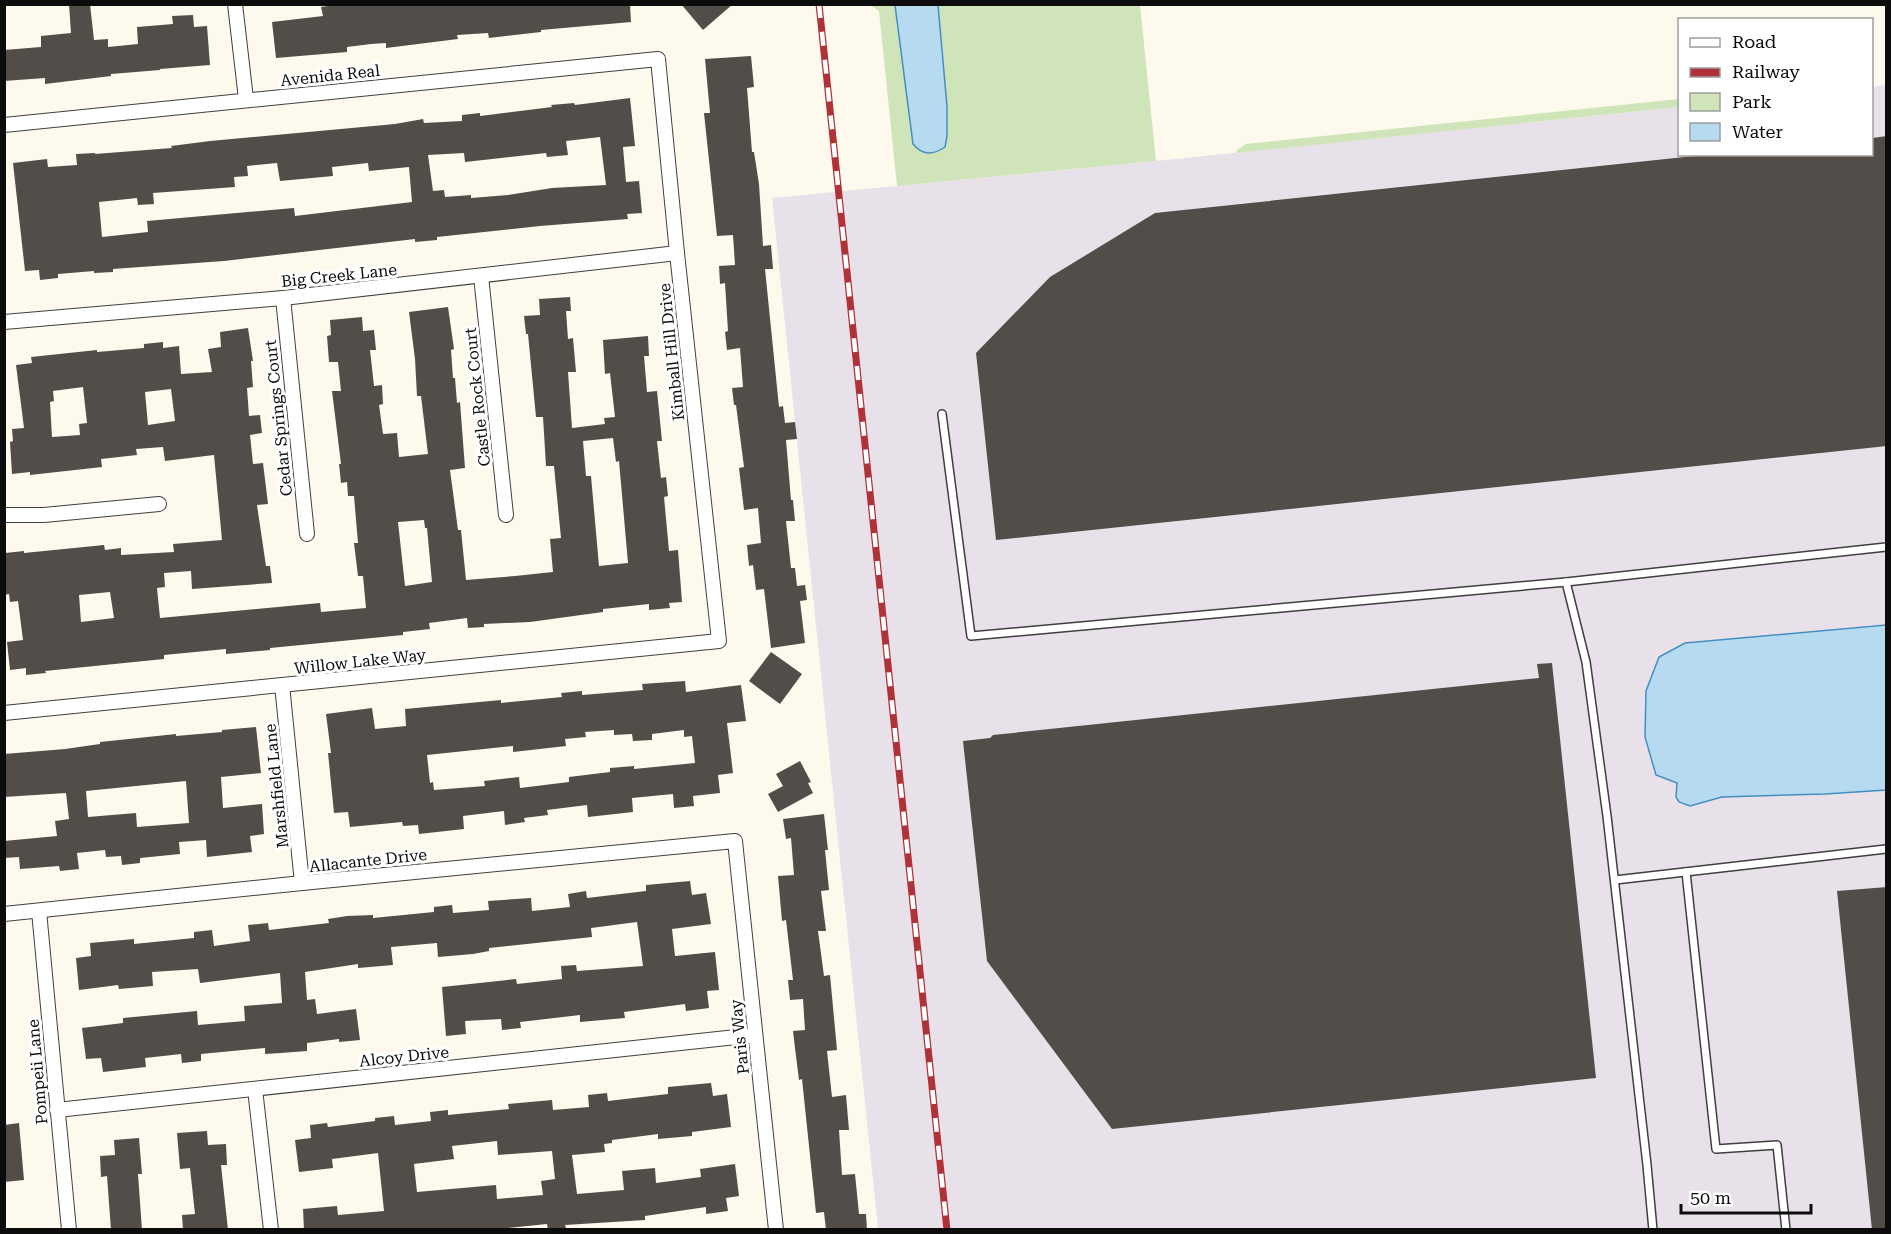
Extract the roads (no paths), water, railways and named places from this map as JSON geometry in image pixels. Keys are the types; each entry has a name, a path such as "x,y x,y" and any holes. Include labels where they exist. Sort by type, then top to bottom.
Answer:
{"street":[{"path":"235,4 246,99"},
{"name":"Avenida Real","path":"4,125 658,59"},
{"name":"Kimball Hill Drive","path":"658,59 719,641"},
{"name":"Big Creek Lane","path":"4,322 282,298 677,253"},
{"name":"Castle Rock Court","path":"481,276 506,515"},
{"name":"Cedar Springs Court","path":"282,298 307,534"},
{"path":"4,515 44,515 159,504"},
{"name":"Willow Lake Way","path":"4,713 719,641"},
{"name":"Marshfield Lane","path":"282,686 302,883"},
{"name":"Allacante Drive","path":"4,914 735,841"},
{"name":"Paris Way","path":"735,841 776,1230"},
{"name":"Pompeii Lane","path":"39,911 69,1230"},
{"name":"Alcoy Drive","path":"57,1110 755,1035"},
{"path":"255,1089 271,1230"}],"lane":[{"path":"942,414 970,636 1566,582 1887,547"},
{"path":"1566,582 1586,662 1615,880 1653,1230"},
{"path":"1615,880 1887,849"},
{"path":"1686,872 1716,1149 1777,1145 1786,1230"}],"water":[{"path":"895,5 938,5 947,106 947,136 945,147 936,152 921,151 913,144"},
{"path":"1886,625 1886,790 1722,797 1690,806 1679,802 1676,797 1677,783 1656,775 1645,737 1646,691 1659,657 1685,643"}],"railway":[{"path":"819,4 947,1230"}]}
